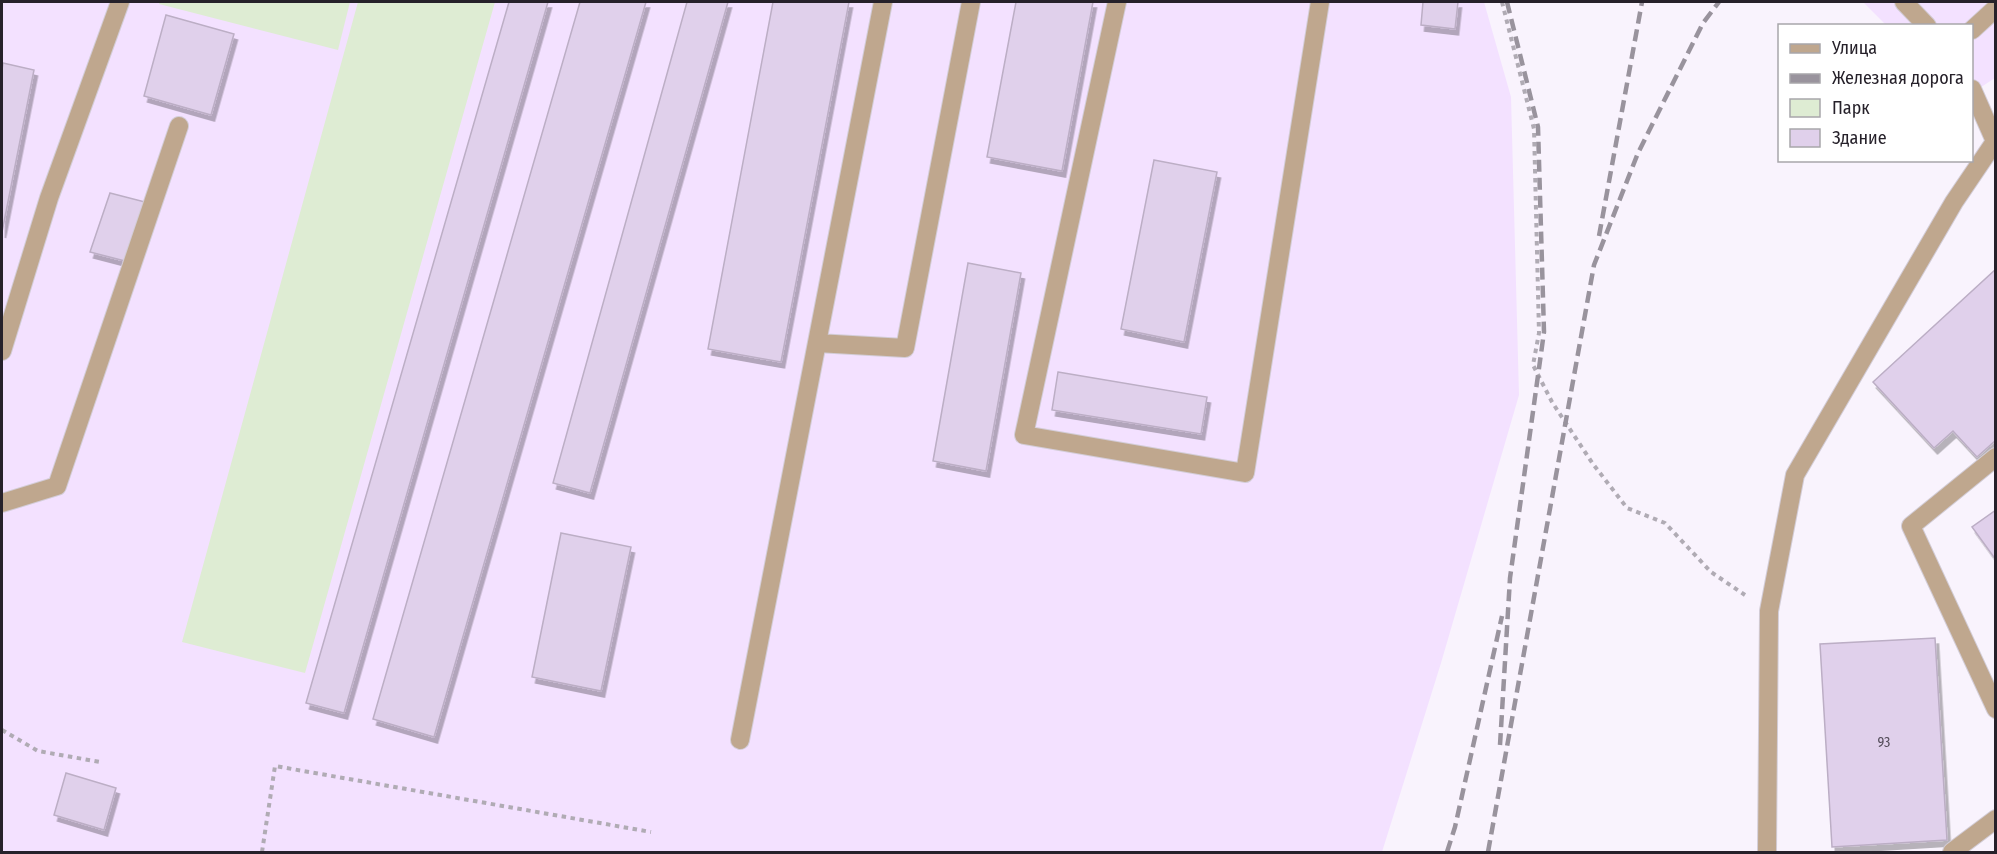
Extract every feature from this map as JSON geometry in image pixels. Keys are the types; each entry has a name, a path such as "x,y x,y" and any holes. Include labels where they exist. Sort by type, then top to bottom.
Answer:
{"street":[{"path":"2,351 49,198 120,2"},
{"path":"740,740 883,2"},
{"path":"818,343 905,348 971,2"},
{"path":"1117,2 1024,435 1245,472 1320,2"},
{"path":"1904,2 1925,24"},
{"path":"1973,28 1995,8"},
{"path":"1767,852 1769,611 1795,475 1954,202 1995,141 1973,93"},
{"path":"2,502 57,486 178,126"},
{"path":"1995,457 1911,526 1995,709"},
{"path":"1952,852 1995,819"}],"path":[{"path":"1502,2 1534,129 1539,333 1533,365 1565,422 1593,464 1627,508 1665,523 1711,572 1750,599 1774,590"},
{"path":"2,730 38,751 100,762"},
{"path":"262,852 275,766 651,832"}],"shaded area":[{"path":"2,2 1484,2 1511,97 1519,395 1441,663 1382,852 2,852"},
{"path":"1863,2 1995,2 1995,78 1973,92 1973,24 1885,24"}],"green space":[{"path":"160,2 350,2 338,50 159,4"},
{"path":"358,2 495,2 305,673 182,642"}],"building":[{"path":"509,2 548,2 344,713 306,703"},
{"path":"580,2 646,2 434,737 373,719"},
{"path":"687,2 728,2 590,493 553,483"},
{"path":"773,2 849,2 781,362 708,349"},
{"path":"1016,2 1093,2 1062,171 987,157"},
{"path":"1423,2 1458,2 1455,29 1421,25"},
{"path":"166,15 234,34 211,115 144,96"},
{"path":"3,63 34,70 2,232 2,70"},
{"path":"1154,160 1217,172 1184,342 1121,329"},
{"path":"110,193 145,202 125,261 90,252"},
{"path":"968,263 1021,273 986,471 933,461"},
{"path":"1996,269 1996,440 1977,457 1953,431 1934,448 1873,382"},
{"path":"1058,372 1207,397 1201,434 1052,410"},
{"path":"1996,510 1996,560 1972,527"},
{"path":"561,533 631,547 601,691 532,677"},
{"path":"1935,638 1947,840 1832,847 1820,644"},
{"path":"66,773 116,788 104,830 54,815"}],"railway":[{"path":"1500,745 1510,578 1544,332 1538,127 1507,2"},
{"path":"1599,236 1642,2"},
{"path":"1488,852 1594,265 1638,153 1703,23 1719,2"},
{"path":"1447,852 1455,827 1502,616"}]}
